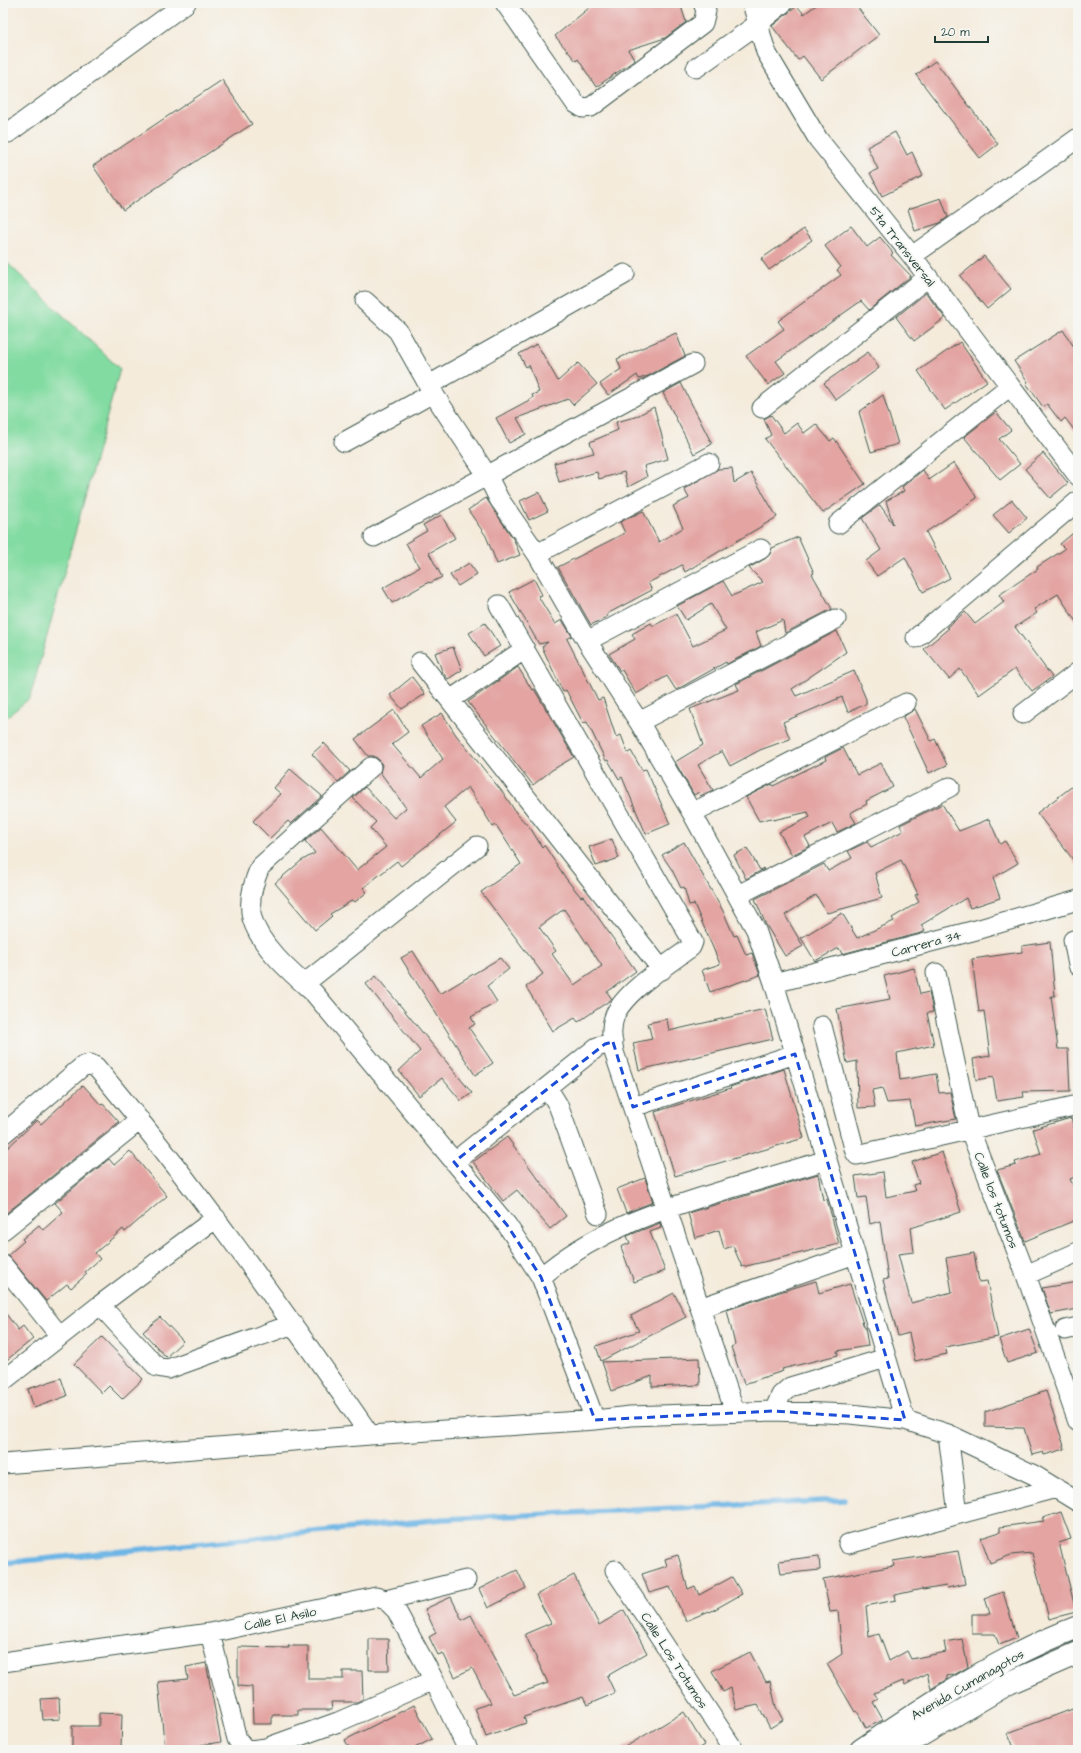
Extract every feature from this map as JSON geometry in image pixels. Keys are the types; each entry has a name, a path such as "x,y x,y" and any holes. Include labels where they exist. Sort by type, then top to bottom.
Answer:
{"street":[{"path":"8,133 186,3"},
{"path":"505,3 574,103 583,108 592,107 703,23 706,11 703,3"},
{"name":"5ta Transversal","path":"752,3 759,23 766,52 818,138 912,256 1078,476"},
{"path":"696,68 759,23 783,3"},
{"path":"912,256 1078,138"},
{"path":"344,442 625,274"},
{"path":"762,408 928,277"},
{"path":"365,301 398,331 431,389 487,475 499,498 537,554 586,641 639,722 692,813 756,930 774,983 905,1420"},
{"path":"374,537 693,364"},
{"path":"838,524 1010,386"},
{"path":"537,554 709,463"},
{"path":"916,638 1078,501"},
{"path":"586,641 761,549"},
{"path":"499,605 693,942 691,948 629,994 615,1015 611,1033 614,1052 735,1412"},
{"path":"639,722 836,619"},
{"path":"450,700 525,649"},
{"path":"420,662 662,970"},
{"path":"1023,714 1078,672"},
{"path":"692,813 906,704"},
{"path":"371,767 260,867 253,883 251,896 252,918 265,944 289,971 314,994 507,1225 541,1277 595,1420"},
{"path":"738,895 950,786"},
{"path":"304,984 477,846"},
{"name":"Carrera 34","path":"774,983 976,930 1078,900"},
{"path":"1073,940 1078,965"},
{"name":"Calle los totumos","path":"936,973 970,1128 1026,1275 1078,1422"},
{"path":"822,1026 857,1155 970,1128 1078,1105"},
{"path":"454,1162 597,1047 613,1042"},
{"path":"632,1107 795,1054"},
{"path":"3,1134 83,1066 90,1064 96,1067 140,1120 216,1218 293,1324 370,1435"},
{"path":"547,1087 558,1105 598,1214"},
{"path":"3,1230 140,1120"},
{"path":"541,1277 557,1263 617,1228 666,1208 827,1160"},
{"path":"3,1381 100,1304 216,1218"},
{"path":"1026,1275 1078,1252"},
{"path":"700,1308 855,1254"},
{"path":"3,1265 60,1336"},
{"path":"100,1304 157,1367 162,1369 168,1369 293,1324"},
{"path":"774,1411 781,1395 790,1388 886,1358"},
{"path":"3,1464 370,1435 595,1420 630,1416 774,1411 850,1414 905,1420 948,1434 1034,1475 1078,1502"},
{"path":"948,1434 958,1514"},
{"path":"848,1544 1056,1488"},
{"name":"Calle Los Totumos","path":"615,1570 734,1750"},
{"name":"Calle El Asilo","path":"3,1662 210,1633 376,1597 386,1600 466,1580"},
{"path":"386,1600 396,1610 434,1680 468,1750"},
{"name":"Avenida Cumanagotos","path":"861,1750 921,1709 1007,1659 1055,1636 1078,1627"},
{"path":"210,1633 237,1740 243,1747 250,1750 266,1749 338,1722 434,1680"},
{"name":"Avenida Cumanagotos","path":"896,1750 1009,1683 1078,1653"}],"highlighted area":[{"path":"613,1042 633,1107 795,1054 905,1420 774,1411 595,1420 541,1277 507,1225 454,1162 605,1044"}],"green space":[{"path":"3,259 120,369 30,698 3,720"}],"building":[{"path":"595,3 680,3 686,22 665,38 628,50 635,60 596,87 578,59 576,61 555,36"},
{"path":"819,3 854,3 879,35 821,79 803,56 798,60 772,26 797,6 804,14"},
{"path":"935,61 998,144 980,158 916,75"},
{"path":"222,80 252,124 123,210 93,166"},
{"path":"895,132 907,155 912,152 923,176 882,196 870,173 878,169 867,147"},
{"path":"941,198 948,217 940,223 915,231 908,209"},
{"path":"851,226 867,247 880,237 893,253 891,255 911,276 869,310 861,301 776,361 785,373 768,385 746,356 784,329 778,321 841,275 837,270 841,267 825,246"},
{"path":"804,229 812,240 769,270 761,259"},
{"path":"984,256 1011,289 987,309 960,276"},
{"path":"926,293 945,318 914,341 896,317"},
{"path":"1063,330 1078,353 1078,435 1065,418 1061,422 1047,404 1043,407 1026,383 1028,382 1014,361"},
{"path":"676,333 685,356 648,376 639,379 637,375 608,395 600,384 621,369 617,359"},
{"path":"960,342 987,381 945,410 918,371"},
{"path":"537,344 558,381 578,363 597,384 573,405 568,399 517,418 526,434 509,443 496,418 533,398 532,395 539,392 529,365 526,367 519,354"},
{"path":"868,352 879,368 836,400 824,383"},
{"path":"681,383 712,444 694,454 663,393"},
{"path":"883,395 898,444 871,452 859,412"},
{"path":"654,407 668,459 644,466 647,477 628,487 624,472 599,479 597,472 559,482 554,463 594,453 590,442 618,430 616,422 635,417"},
{"path":"996,412 1011,430 999,439 1020,464 1000,480 964,437"},
{"path":"771,415 784,433 797,423 804,433 816,424 830,441 834,438 865,484 823,513 765,439 771,435 764,419"},
{"path":"1043,453 1068,483 1050,498 1025,469"},
{"path":"954,463 977,498 926,532 950,578 923,592 905,557 877,576 866,561 881,550 862,518 880,505 893,524 886,501 904,491 902,487 923,470 929,480"},
{"path":"732,468 734,483 751,473 777,517 685,572 682,565 648,583 652,590 607,614 608,616 591,625 558,567 625,533 620,522 643,511 659,542 683,528 673,506 689,498 684,489 718,469"},
{"path":"539,492 548,511 529,520 520,501"},
{"path":"486,498 514,540 520,555 497,564 486,536 468,510"},
{"path":"1012,500 1027,518 1009,533 993,515"},
{"path":"441,515 455,538 429,553 442,577 430,583 429,582 392,603 383,588 419,567 406,543 427,531 423,525"},
{"path":"1078,529 1078,625 1058,594 1034,609 1037,613 1015,627 1052,677 1032,691 1015,669 979,695 960,669 949,679 924,649 965,612 975,624 1004,602 999,595 1038,569 1037,567 1065,549 1060,544"},
{"path":"798,537 814,573 812,574 832,609 785,633 783,620 756,632 761,646 727,664 726,662 676,690 667,676 636,694 622,670 620,671 609,654 635,639 632,634 651,623 653,626 676,614 693,646 726,630 711,604 686,620 677,606 723,581 732,596 763,582 749,568 766,558 770,554 772,548"},
{"path":"469,563 477,574 458,586 450,575"},
{"path":"534,579 542,595 538,596 555,624 562,620 572,636 567,639 598,700 603,698 616,737 621,735 628,753 631,751 642,770 646,769 670,824 646,834 622,777 619,779 608,760 606,761 587,722 583,723 566,690 563,692 542,647 548,642 539,644 509,592"},
{"path":"485,623 500,646 484,656 469,633"},
{"path":"837,631 846,652 792,689 796,696 854,671 866,699 866,704 848,712 842,697 783,722 790,739 760,750 730,766 722,751 698,765 713,790 700,796 699,792 694,795 675,762 703,745 690,709 739,690 736,684"},
{"path":"453,647 462,670 448,679 443,673 435,653"},
{"path":"518,667 532,690 534,689 574,757 552,770 533,785 468,702"},
{"path":"412,677 425,694 402,709 390,695"},
{"path":"915,709 931,741 935,739 947,765 929,773 903,717"},
{"path":"394,710 408,732 392,744 421,778 443,759 421,726 442,713 456,735 504,794 517,814 531,829 542,847 544,845 567,880 581,897 583,896 636,971 607,992 612,999 578,1022 575,1018 553,1031 526,987 543,974 481,892 521,864 496,825 493,827 468,787 444,807 456,822 401,866 397,861 363,888 367,892 355,902 353,900 330,914 332,916 315,930 275,883 301,861 315,853 305,841 321,827 357,870 386,847 370,828 376,822 353,798 365,787 394,818 406,808 380,772 382,765 379,760 374,756 368,756 355,739","holes":["564,909 602,966 574,985 552,954 556,951 539,927"]},
{"path":"324,743 350,771 338,782 312,754"},
{"path":"843,748 857,775 881,763 893,787 866,801 867,804 850,813 856,823 837,832 832,823 805,837 810,846 792,855 779,832 810,817 808,812 773,820 771,818 759,821 746,797 772,784 773,786 826,760 825,757"},
{"path":"290,769 322,796 291,824 288,821 270,838 253,821 281,794 274,788"},
{"path":"1078,782 1078,866 1037,813"},
{"path":"942,804 959,831 989,819 1000,844 1005,841 1018,863 993,878 1000,898 970,908 966,898 921,925 925,931 921,933 842,954 839,948 815,961 801,938 842,913 857,938 894,921 892,918 919,902 915,895 918,894 901,860 875,873 882,898 827,913 816,895 785,915 803,946 785,956 766,925 755,899 824,864 828,871 852,858 848,851 867,842 871,847 903,831 900,825"},
{"path":"612,839 619,858 596,866 589,847"},
{"path":"684,842 723,911 734,936 737,935 746,955 752,953 760,975 710,992 702,970 720,964 694,904 689,905 684,887 681,888 662,855"},
{"path":"747,848 760,870 763,868 764,869 746,879 734,855"},
{"path":"1050,942 1055,996 1051,996 1058,1049 1068,1049 1070,1091 1023,1092 1024,1097 997,1101 993,1077 976,1080 973,1059 990,1056 984,1011 979,1012 972,959 1022,952 1022,946"},
{"path":"413,951 440,994 500,958 509,969 487,986 497,1002 471,1017 475,1024 469,1028 493,1063 475,1075 401,958"},
{"path":"914,968 920,994 929,992 933,1012 927,1013 934,1045 897,1053 900,1080 936,1074 939,1093 950,1092 956,1119 915,1126 910,1101 887,1103 882,1088 872,1090 875,1107 858,1108 857,1061 847,1063 837,1009 890,999 884,976"},
{"path":"376,976 472,1093 461,1101 442,1078 419,1096 399,1071 420,1051 366,984"},
{"path":"765,1009 773,1039 639,1070 633,1043 652,1039 648,1023 667,1019 669,1031"},
{"path":"784,1069 804,1138 675,1176 655,1112 731,1088 730,1087"},
{"path":"83,1085 119,1122 3,1216 3,1152 37,1120 41,1124"},
{"path":"1071,1118 1078,1140 1078,1176 1070,1179 1078,1195 1078,1219 1025,1241 997,1170 1016,1165 1015,1162 1041,1154 1033,1129"},
{"path":"507,1137 566,1216 550,1229 517,1190 503,1201 473,1162"},
{"path":"130,1151 167,1196 125,1232 123,1229 95,1253 100,1259 85,1272 87,1274 71,1288 67,1284 46,1301 8,1255 24,1241 22,1239 39,1225 43,1230 63,1212 55,1203 109,1159 114,1165"},
{"path":"942,1152 961,1212 911,1228 914,1252 898,1254 911,1303 952,1292 946,1258 974,1253 979,1282 987,1281 998,1337 945,1347 947,1354 915,1361 909,1333 898,1336 883,1280 888,1279 880,1221 870,1224 866,1197 858,1198 855,1176 883,1172 886,1197 915,1191 913,1185 919,1183 912,1162"},
{"path":"818,1174 823,1200 827,1199 839,1244 742,1267 733,1246 724,1249 719,1230 695,1238 688,1213"},
{"path":"645,1178 653,1202 626,1213 617,1189"},
{"path":"660,1223 661,1228 650,1232 665,1271 634,1282 621,1247 630,1243 627,1236"},
{"path":"816,1281 819,1293 850,1284 865,1327 868,1346 837,1351 838,1355 782,1369 783,1371 744,1384 731,1347 735,1345 727,1310"},
{"path":"1078,1282 1078,1309 1051,1314 1042,1288"},
{"path":"674,1293 686,1317 601,1361 596,1346 639,1331 631,1316"},
{"path":"3,1310 18,1330 23,1326 33,1339 3,1363"},
{"path":"160,1317 183,1341 166,1357 143,1332"},
{"path":"1029,1329 1038,1353 1007,1363 999,1339"},
{"path":"102,1337 143,1379 122,1399 109,1386 102,1393 74,1364"},
{"path":"699,1358 700,1385 652,1387 652,1376 612,1391 602,1362"},
{"path":"61,1378 67,1396 34,1408 28,1389"},
{"path":"1046,1391 1065,1449 1044,1455 1043,1452 1032,1455 1024,1428 985,1427 985,1412"},
{"path":"1061,1512 1071,1539 1059,1543 1076,1612 1049,1619 1032,1553 1011,1555 990,1563 981,1538 1000,1532 1000,1527 1044,1521 1042,1518"},
{"path":"958,1551 965,1584 947,1588 946,1586 922,1589 895,1595 896,1600 866,1606 869,1637 879,1634 889,1661 907,1651 911,1659 946,1652 944,1642 962,1639 968,1667 954,1675 947,1676 947,1679 931,1689 927,1673 905,1685 903,1681 874,1693 878,1699 873,1702 883,1720 866,1728 827,1664 842,1654 838,1611 830,1612 823,1579 894,1566 893,1561"},
{"path":"678,1555 688,1589 695,1586 699,1595 732,1577 742,1594 710,1612 709,1611 686,1621 670,1587 649,1593 642,1574 667,1566 665,1559"},
{"path":"819,1556 820,1570 781,1574 779,1561"},
{"path":"517,1570 526,1588 488,1608 479,1589"},
{"path":"574,1575 599,1625 624,1610 647,1653 607,1676 615,1693 587,1705 583,1697 524,1717 526,1723 486,1737 475,1708 491,1703 472,1668 455,1677 443,1653 438,1655 429,1637 436,1633 425,1609 451,1597 462,1620 471,1615 514,1695 548,1683 525,1634 551,1623 536,1595"},
{"path":"1003,1592 1017,1638 999,1645 995,1634 972,1634 972,1614 990,1614 985,1598"},
{"path":"369,1639 388,1639 389,1670 369,1670"},
{"path":"288,1646 308,1646 308,1679 343,1679 343,1671 362,1671 363,1699 357,1702 331,1702 332,1710 298,1710 298,1715 272,1715 272,1724 253,1724 252,1687 238,1686 238,1647 289,1648"},
{"path":"750,1652 766,1682 770,1681 776,1707 783,1720 770,1728 758,1705 736,1710 731,1688 723,1692 712,1671"},
{"path":"206,1663 221,1742 201,1745 202,1750 165,1750 158,1682 188,1679 186,1667"},
{"path":"59,1698 60,1719 43,1720 41,1699"},
{"path":"414,1705 432,1739 411,1750 350,1750 345,1740"},
{"path":"1078,1707 1078,1750 1015,1750 1008,1733"},
{"path":"684,1712 704,1745 696,1750 620,1750"},
{"path":"99,1713 122,1714 121,1750 72,1750 72,1726 99,1726"}],"waterway":[{"path":"3,1563 444,1519 844,1500"}]}
